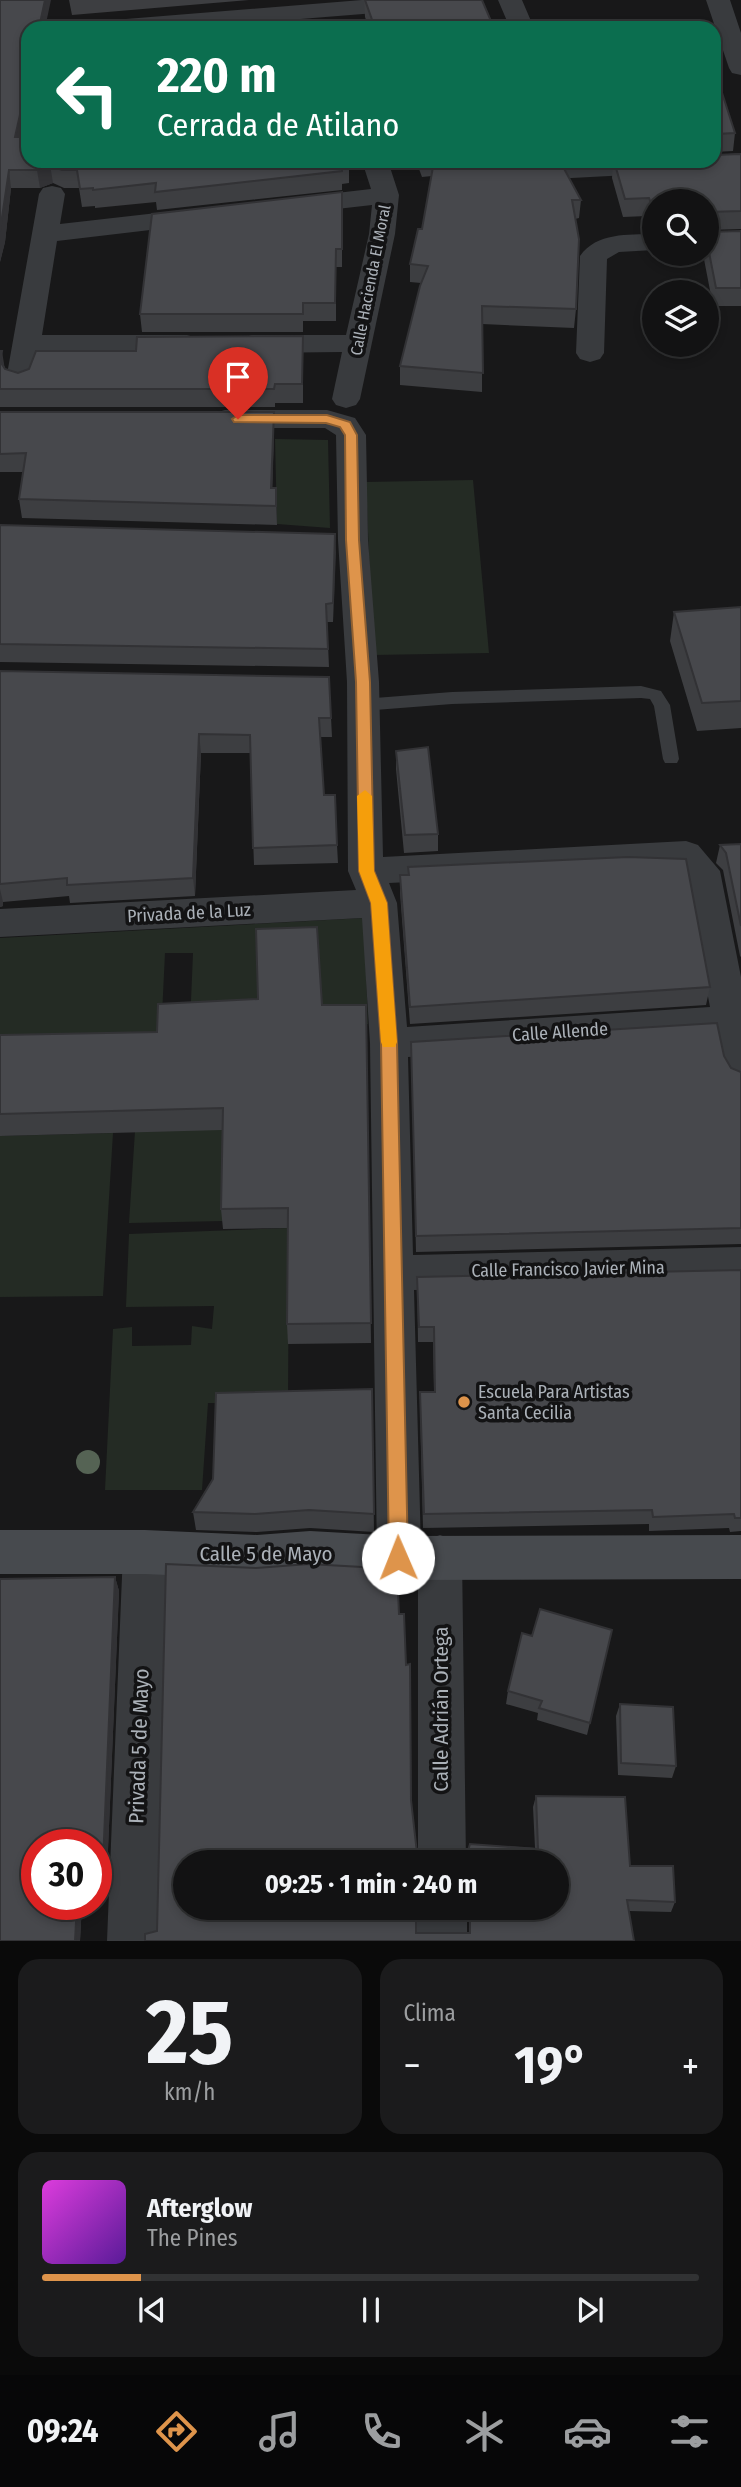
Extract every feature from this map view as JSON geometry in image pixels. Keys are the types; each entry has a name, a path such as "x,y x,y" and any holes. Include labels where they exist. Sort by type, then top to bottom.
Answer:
{"main road":[{"name":"Calle 5 de Mayo","path":"0,1552 145,1552 257,1557 310,1553 419,1557 741,1557"}],"street":[{"path":"199,21 450,0"},
{"path":"510,0 519,21"},
{"path":"718,0 741,68"},
{"path":"721,161 741,161"},
{"name":"Calle Hacienda El Moral","path":"336,409 359,343 382,234 386,195 377,168"},
{"path":"534,172 558,168"},
{"path":"20,380 52,194"},
{"path":"263,209 386,195"},
{"path":"45,234 222,214"},
{"path":"590,353 594,256 613,244 642,243"},
{"path":"27,344 359,343"},
{"path":"193,419 336,409"},
{"name":"Calle Adrián Ortega","path":"336,409 351,435 339,540 389,1043 395,1273 441,1850"},
{"name":"Privada de la Luz","path":"0,923 686,854 702,871 741,1072"},
{"name":"Calle Allende","path":"389,1043 730,1021"},
{"name":"Calle Francisco Javier Mina","path":"395,1273 741,1265"},
{"name":"Privada 5 de Mayo","path":"132,1941 145,1552"},
{"path":"442,1920 442,1941"}],"lane":[{"path":"353,689 452,698 641,692 655,695 662,705 671,759"}],"shaded area":[{"path":"275,439 328,440 330,528 277,524"},
{"path":"473,480 489,653 373,655 366,482"},
{"path":"364,918 368,1024 352,1027 259,1023 190,1025 193,953 165,953 161,1036 0,1058 0,938"},
{"path":"225,1129 223,1221 129,1223 135,1131"},
{"path":"113,1133 103,1296 0,1297 0,1136"},
{"path":"289,1228 288,1403 208,1403 202,1490 105,1490 113,1329 132,1327 132,1346 191,1345 192,1326 212,1329 214,1306 126,1307 129,1234"}],"building":[{"path":"0,0 45,0 40,21 21,21 21,110 15,137 21,137 21,168 42,168 9,170 0,231"},
{"path":"365,0 482,0 491,21 372,21"},
{"path":"721,90 735,133 721,134"},
{"path":"741,154 741,211 719,212 719,189 642,189 642,198 625,199 616,168 721,168 721,155"},
{"path":"57,168 342,168 342,171 155,192 156,183 80,189 77,170"},
{"path":"433,168 564,168 581,200 572,200 579,239 576,309 482,306 483,373 400,366 420,286 428,266 410,264 418,229 422,229"},
{"path":"342,192 342,249 336,249 335,303 303,303 303,314 140,314 152,214"},
{"path":"741,231 741,288 719,288 719,280 714,280 712,266 719,266 719,232"},
{"path":"303,336 302,384 275,384 274,389 0,389 0,361 5,369 18,373 29,369 36,351 136,351 137,337"},
{"path":"0,412 274,412 271,488 276,488 276,506 19,499 26,453 0,454"},
{"path":"0,525 335,534 333,603 326,604 328,649 0,644"},
{"path":"741,607 741,701 702,703 674,612"},
{"path":"0,671 329,677 331,718 319,718 324,795 335,795 337,845 253,848 250,735 199,734 193,878 67,885 67,878 0,884"},
{"path":"428,747 438,834 405,835 396,751"},
{"path":"741,844 741,926 726,853 720,845"},
{"path":"628,857 686,859 710,987 410,1007 400,875 409,875 408,867"},
{"path":"317,927 322,1005 366,1005 371,1323 287,1324 288,1208 221,1209 223,1108 0,1114 0,1035 157,1032 158,1004 258,999 256,929"},
{"path":"717,1023 724,1056 731,1068 741,1072 741,1228 416,1236 411,1042"},
{"path":"741,1270 741,1518 735,1518 734,1514 653,1517 652,1510 424,1514 420,1392 435,1392 434,1327 419,1327 417,1277"},
{"path":"372,1389 374,1514 309,1510 255,1514 193,1512 213,1479 216,1393"},
{"path":"166,1564 256,1568 309,1564 397,1569 399,1614 404,1614 406,1665 410,1664 411,1800 417,1850 173,1850 173,1920 416,1920 416,1933 470,1933 470,1920 569,1920 569,1850 468,1850 470,1844 538,1849 536,1796 625,1797 630,1866 673,1866 675,1902 627,1900 634,1941 145,1941 145,1934 157,1931"},
{"path":"115,1577 104,1829 21,1829 21,1920 76,1920 75,1941 0,1941 0,1579"},
{"path":"540,1609 612,1630 590,1723 539,1708 542,1701 508,1691 522,1633 532,1636"},
{"path":"620,1704 673,1707 676,1766 621,1763"}],"slow traffic":[{"path":"365,796 366,871 379,903 389,1042"}],"place":[{"name":"Escuela Para Artistas Santa Cecilia","path":"464,1402"}],"route":[{"path":"238,419 327,419 345,425 351,435 353,540 363,682 366,871 379,903 389,1043 398,1558"}]}
